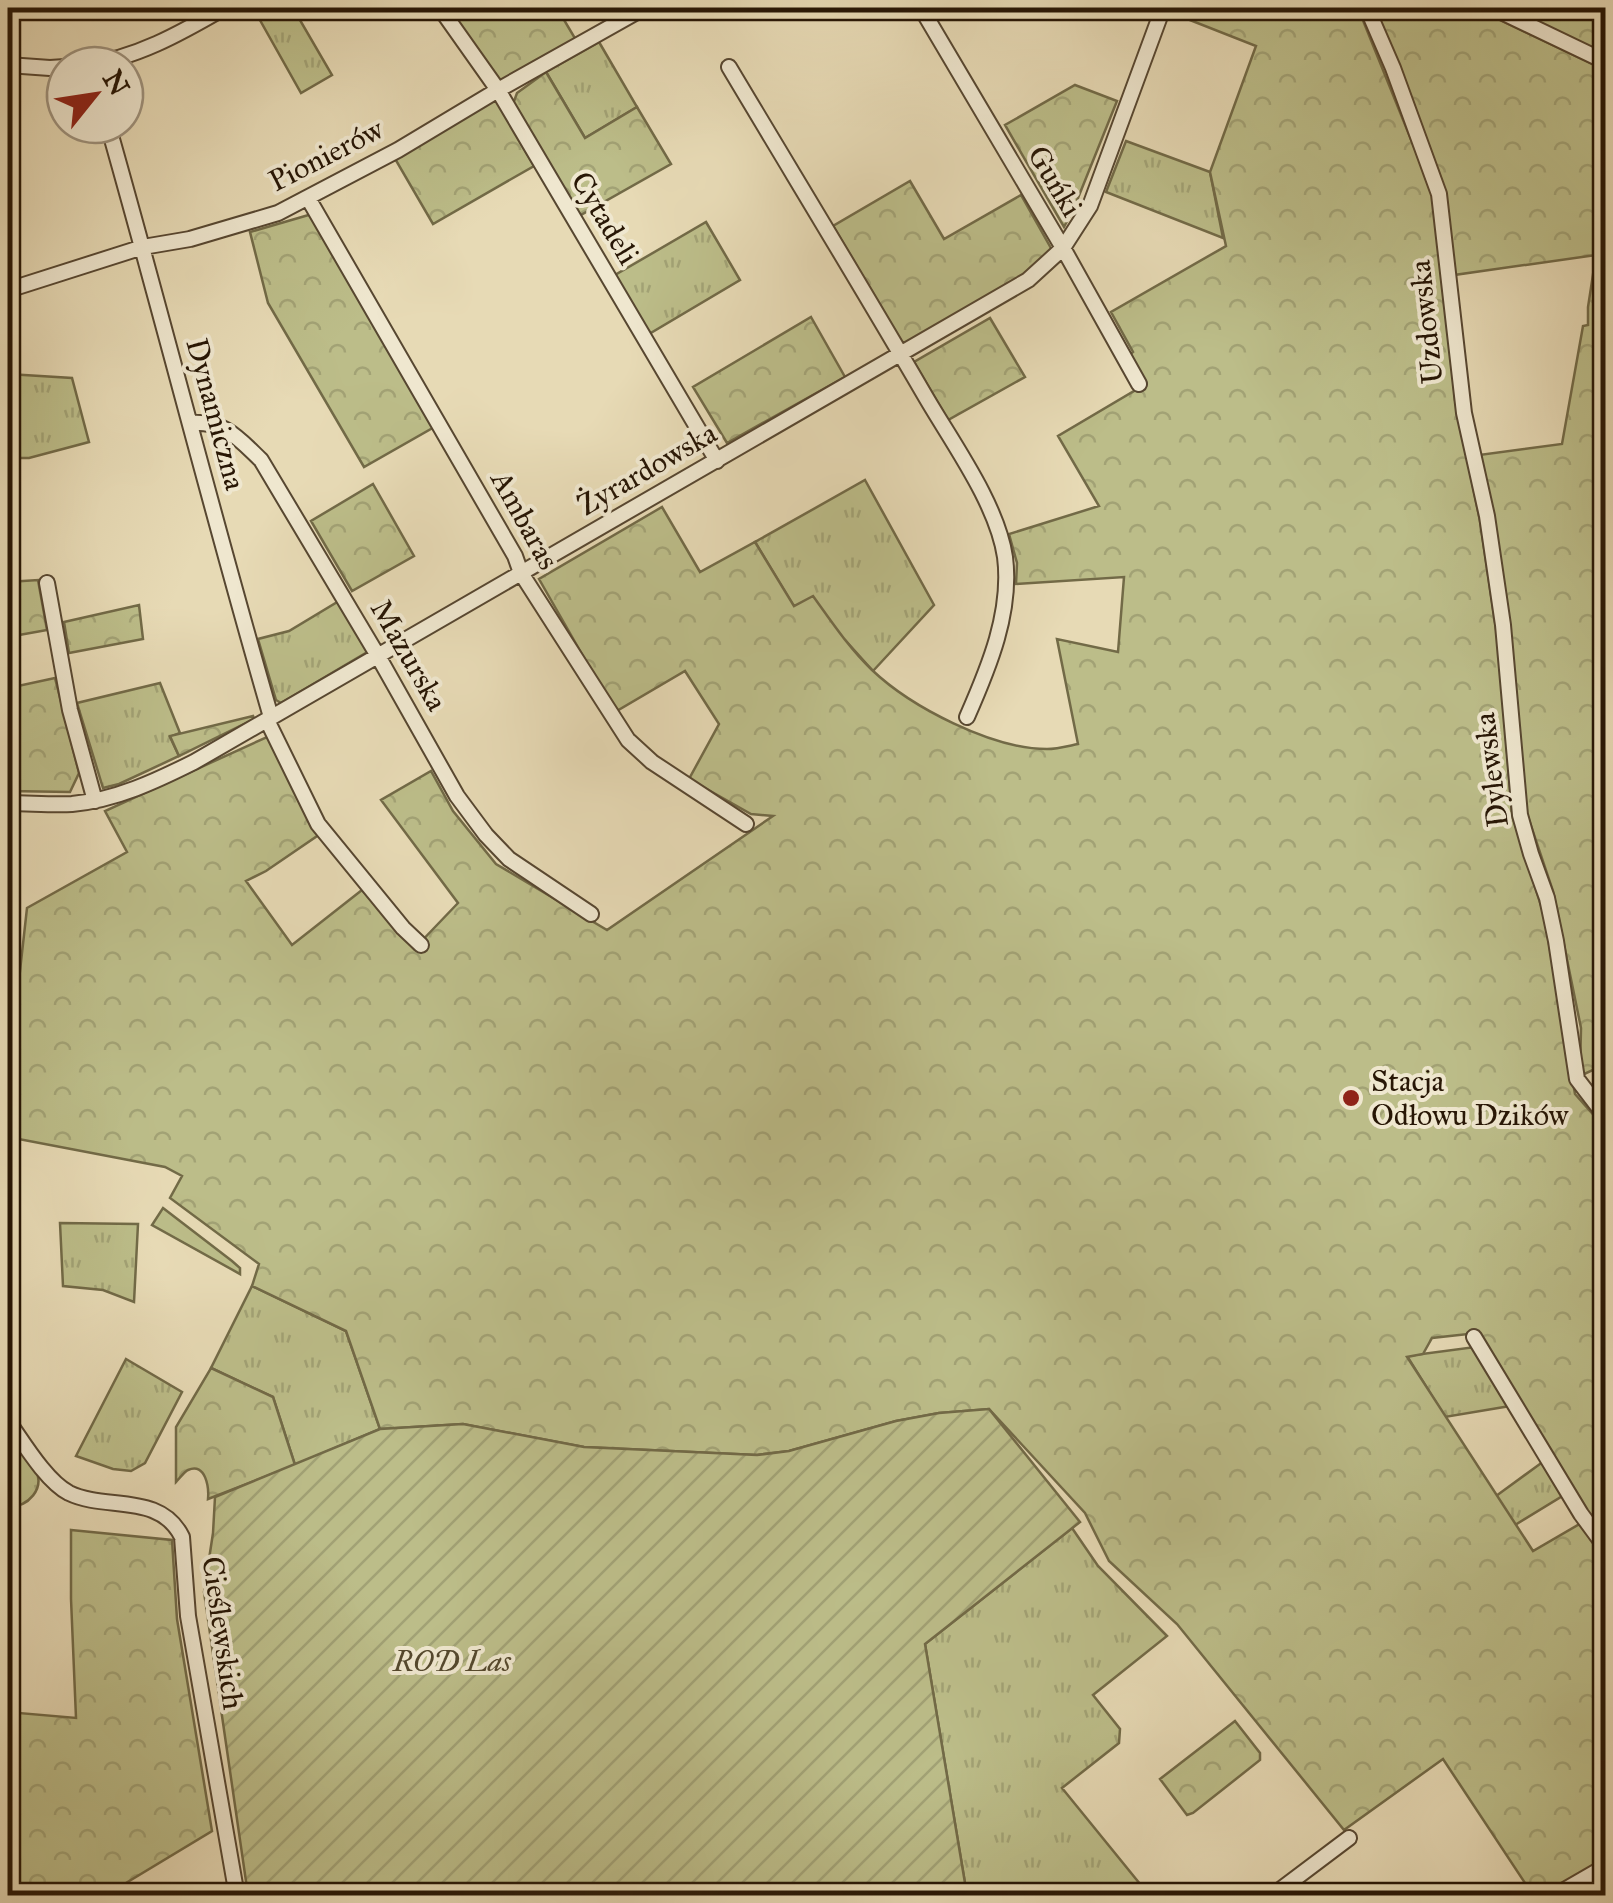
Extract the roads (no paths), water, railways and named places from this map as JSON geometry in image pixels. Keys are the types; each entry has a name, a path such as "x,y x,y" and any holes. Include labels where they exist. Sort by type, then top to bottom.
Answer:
{"street":[{"path":"145,48 224,8"},
{"name":"Cytadeli","path":"440,8 498,90 717,461"},
{"name":"Pionierów","path":"8,290 143,247 207,234 278,213 398,150 644,8"},
{"name":"Guńki","path":"920,8 1139,384"},
{"name":"Żyrardowska","path":"8,802 70,804 95,800 149,784 194,762 1028,280 1063,248 1090,206 1162,8"},
{"name":"Uzdowska","path":"1367,8 1439,194 1464,413 1487,516 1504,640"},
{"path":"1493,8 1606,62"},
{"path":"8,65 45,68"},
{"path":"729,67 998,527 1004,556 1003,619 966,717"},
{"name":"Dynamiczna","path":"114,145 269,719 318,824 421,944"},
{"name":"Ambaras","path":"308,198 516,556 521,573 628,740 652,762 746,824"},
{"name":"Mazurska","path":"191,423 211,422 238,438 261,460 457,796 486,836 509,859 590,914"},
{"path":"48,583 70,710 95,800"},
{"name":"Dylewska","path":"1504,640 1520,815 1554,926 1578,1080 1606,1117"},
{"path":"1474,1337 1580,1514 1606,1548"},
{"name":"Cieślewskich","path":"8,1421 48,1474 66,1491 90,1499 137,1505 166,1516 182,1537 188,1616 236,1896"},
{"path":"1272,1896 1350,1838"},
{"path":"1554,1896 1606,1866"}],"place":[{"name":"Stacja Odłowu Dzików","path":"1351,1098"}],"park label":[{"name":"ROD Las","path":"452,1661"}]}
